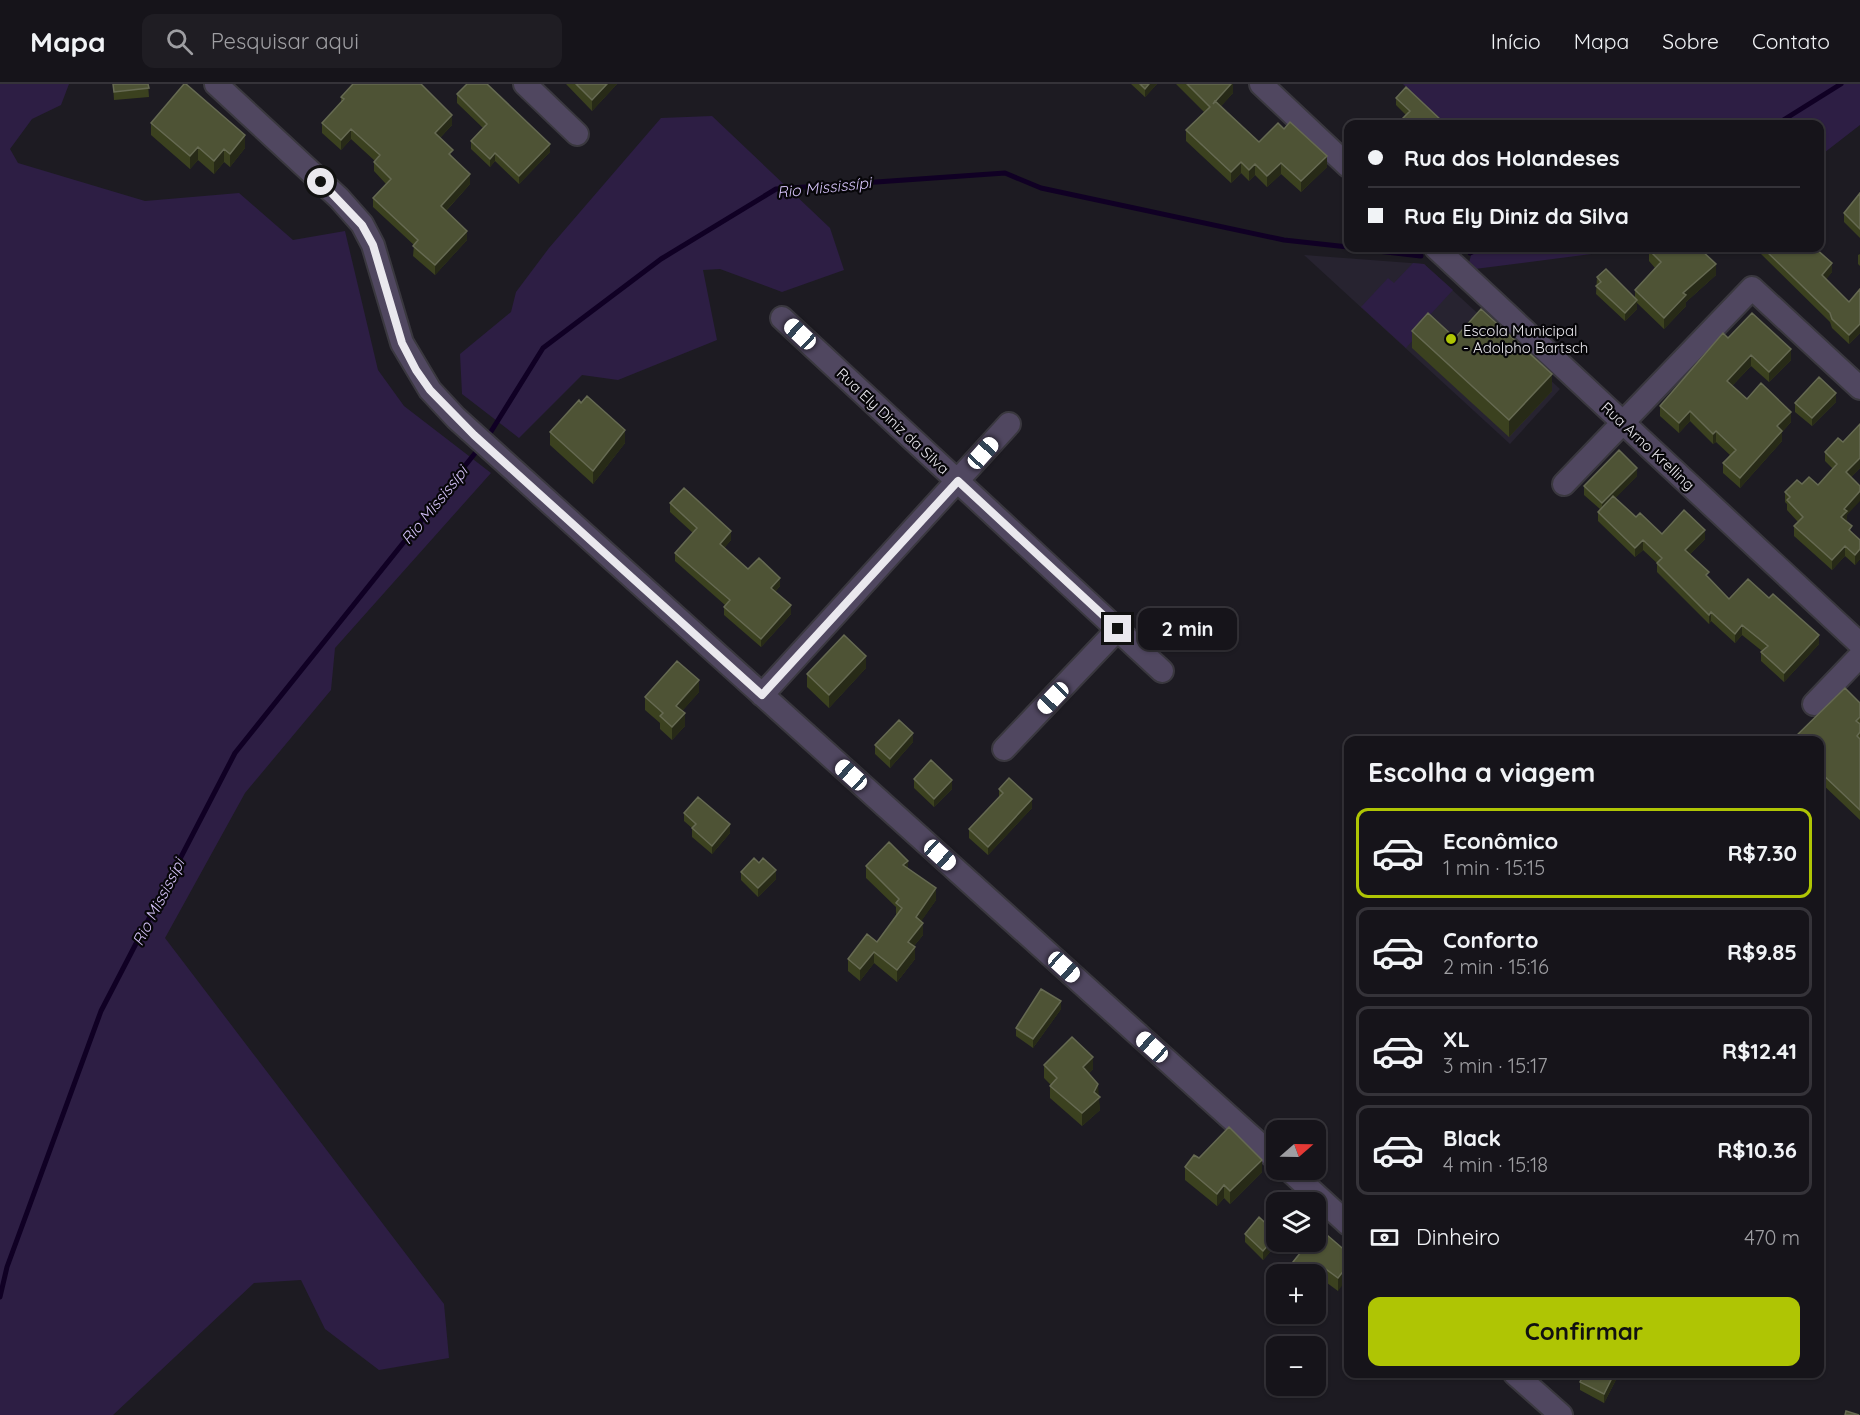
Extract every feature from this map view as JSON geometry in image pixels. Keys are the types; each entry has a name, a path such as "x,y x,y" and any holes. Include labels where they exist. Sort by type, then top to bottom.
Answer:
{"street":[{"path":"216,84 339,198 362,225 373,245 402,343 416,370 430,390 474,435 1266,1150"},
{"path":"525,84 577,134"},
{"path":"1261,84 1344,162"},
{"name":"Rua Arno Krelling","path":"1440,252 1860,644"},
{"path":"1564,484 1752,288 1860,388"},
{"name":"Rua Ely Diniz da Silva","path":"782,318 1162,671"},
{"path":"762,695 1009,424"},
{"path":"1004,749 1118,629"},
{"path":"1814,704 1860,656"},
{"path":"1300,1180 1344,1220"},
{"path":"1526,1378 1561,1415"}],"shaded area":[{"path":"0,84 69,84 61,105 32,119 10,149 18,163 145,201 239,193 293,240 345,231 378,370 404,406 491,473 335,648 331,690 245,793 165,938 444,1304 449,1358 379,1370 325,1329 301,1280 254,1283 113,1415 0,1415"},
{"path":"1403,84 1860,84 1860,125 1824,153 1824,120 1441,120"},
{"path":"712,116 830,228 844,270 782,292 720,269 703,270 717,340 618,380 582,375 519,438 462,394 460,354 511,312 516,292 549,248 661,118"},
{"path":"1472,252 1607,252 1467,270"},
{"name":"Escola Municipal - Adolpho Bartsch","path":"1304,255 1424,264 1560,389 1510,444"},
{"path":"1413,263 1424,264 1453,290 1429,316 1432,319 1406,348 1361,307 1388,278 1394,283"}],"building":[{"path":"113,84 148,84 149,88 114,92"},
{"path":"184,84 245,135 230,154 224,149 214,161 198,147 190,156 151,123"},
{"path":"353,84 421,84 452,115 435,133 453,150 449,154 470,174 441,206 467,231 435,265 413,246 418,240 373,198 391,179 374,162 380,155 351,129 341,140 322,123 344,99 341,97"},
{"path":"467,84 487,84 550,144 519,176 495,153 490,159 471,141 487,124 457,94"},
{"path":"576,84 607,84 592,100"},
{"path":"1187,84 1231,84 1215,101 1259,142 1278,123 1284,129 1290,122 1327,156 1301,181 1281,163 1267,176 1255,164 1249,170 1241,162 1231,172 1186,130 1210,107"},
{"path":"1406,87 1441,120 1401,120 1410,111 1396,98"},
{"path":"1860,193 1860,229 1844,213"},
{"path":"1651,252 1703,252 1716,264 1683,293 1686,295 1664,318 1635,290 1661,262"},
{"path":"1767,252 1820,252 1832,263 1822,275 1849,302 1860,289 1860,324 1849,335 1832,319 1830,313"},
{"path":"1606,269 1637,300 1625,313 1596,286 1601,282 1597,277"},
{"path":"1481,309 1552,374 1509,420 1412,331 1428,313 1455,338"},
{"path":"1752,313 1791,349 1769,372 1751,355 1727,381 1747,399 1761,383 1791,412 1777,426 1782,431 1740,478 1723,463 1736,450 1716,431 1713,434 1690,411 1679,423 1660,406 1723,333 1728,338"},
{"path":"1819,377 1836,393 1812,418 1795,403"},
{"path":"587,396 625,430 593,471 550,432 579,400 581,403"},
{"path":"1860,424 1860,458 1846,472 1860,486 1860,491 1844,509 1847,511 1841,517 1852,526 1849,530 1860,540 1860,549 1855,555 1845,546 1832,560 1794,526 1803,517 1787,500 1790,497 1785,492 1797,480 1802,484 1809,477 1818,485 1837,464 1825,452 1838,438 1843,442"},
{"path":"1619,450 1637,468 1602,503 1584,486"},
{"path":"684,488 731,531 720,544 748,569 759,558 780,578 771,588 791,605 761,639 724,607 730,600 675,553 697,528 670,503"},
{"path":"1613,496 1636,517 1640,513 1662,534 1684,510 1705,530 1685,550 1709,572 1706,575 1729,599 1748,579 1769,598 1773,594 1819,635 1784,673 1761,652 1768,646 1742,625 1735,634 1711,612 1709,615 1657,563 1662,558 1643,540 1635,548 1598,512"},
{"path":"844,635 866,656 829,695 807,674"},
{"path":"677,661 699,680 676,706 685,713 672,727 660,716 663,713 645,697"},
{"path":"1845,688 1860,703 1860,717 1856,721 1860,724 1860,732 1857,736 1860,739 1860,810 1824,776 1824,736 1796,736"},
{"path":"899,720 913,733 890,759 875,745"},
{"path":"931,760 952,780 934,799 914,779"},
{"path":"1009,778 1032,799 988,847 969,829 1003,793 999,789"},
{"path":"698,797 730,824 712,846 692,828 696,824 684,813"},
{"path":"889,842 908,861 903,865 936,888 916,917 923,923 908,942 915,947 897,970 874,952 860,969 848,959 867,934 877,942 902,908 896,903 899,899 866,866"},
{"path":"754,858 759,863 763,858 776,870 758,888 741,872"},
{"path":"1041,989 1061,1001 1033,1039 1016,1028"},
{"path":"1072,1037 1093,1057 1083,1067 1098,1084 1094,1092 1100,1097 1082,1113 1050,1086 1057,1078 1044,1065"},
{"path":"1229,1127 1262,1160 1230,1191 1224,1185 1217,1194 1185,1167 1194,1155 1199,1158"},
{"path":"1259,1217 1266,1224 1266,1248 1263,1251 1245,1234"},
{"path":"1326,1234 1344,1250 1344,1270 1338,1278 1326,1269 1326,1264 1295,1264 1293,1262 1301,1252 1326,1252"},
{"path":"1582,1378 1612,1378 1604,1394 1580,1382"},
{"path":"1846,1411 1859,1415 1845,1415"}],"waterway":[{"name":"Rio Mississípi","path":"1783,120 1841,84"},
{"name":"Rio Mississípi","path":"487,438 543,348 661,259 776,189 1005,173 1041,188 1284,240 1344,247"},
{"name":"Rio Mississípi","path":"1386,252 1421,256"},
{"name":"Rio Mississípi","path":"0,1297 7,1267 101,1011 235,753 480,447"}],"place":[{"name":"Escola Municipal - Adolpho Bartsch","path":"1451,339"}],"route":[{"path":"321,182 339,198 362,225 373,245 402,343 430,390 474,435 762,695 958,481 1118,629"}]}
